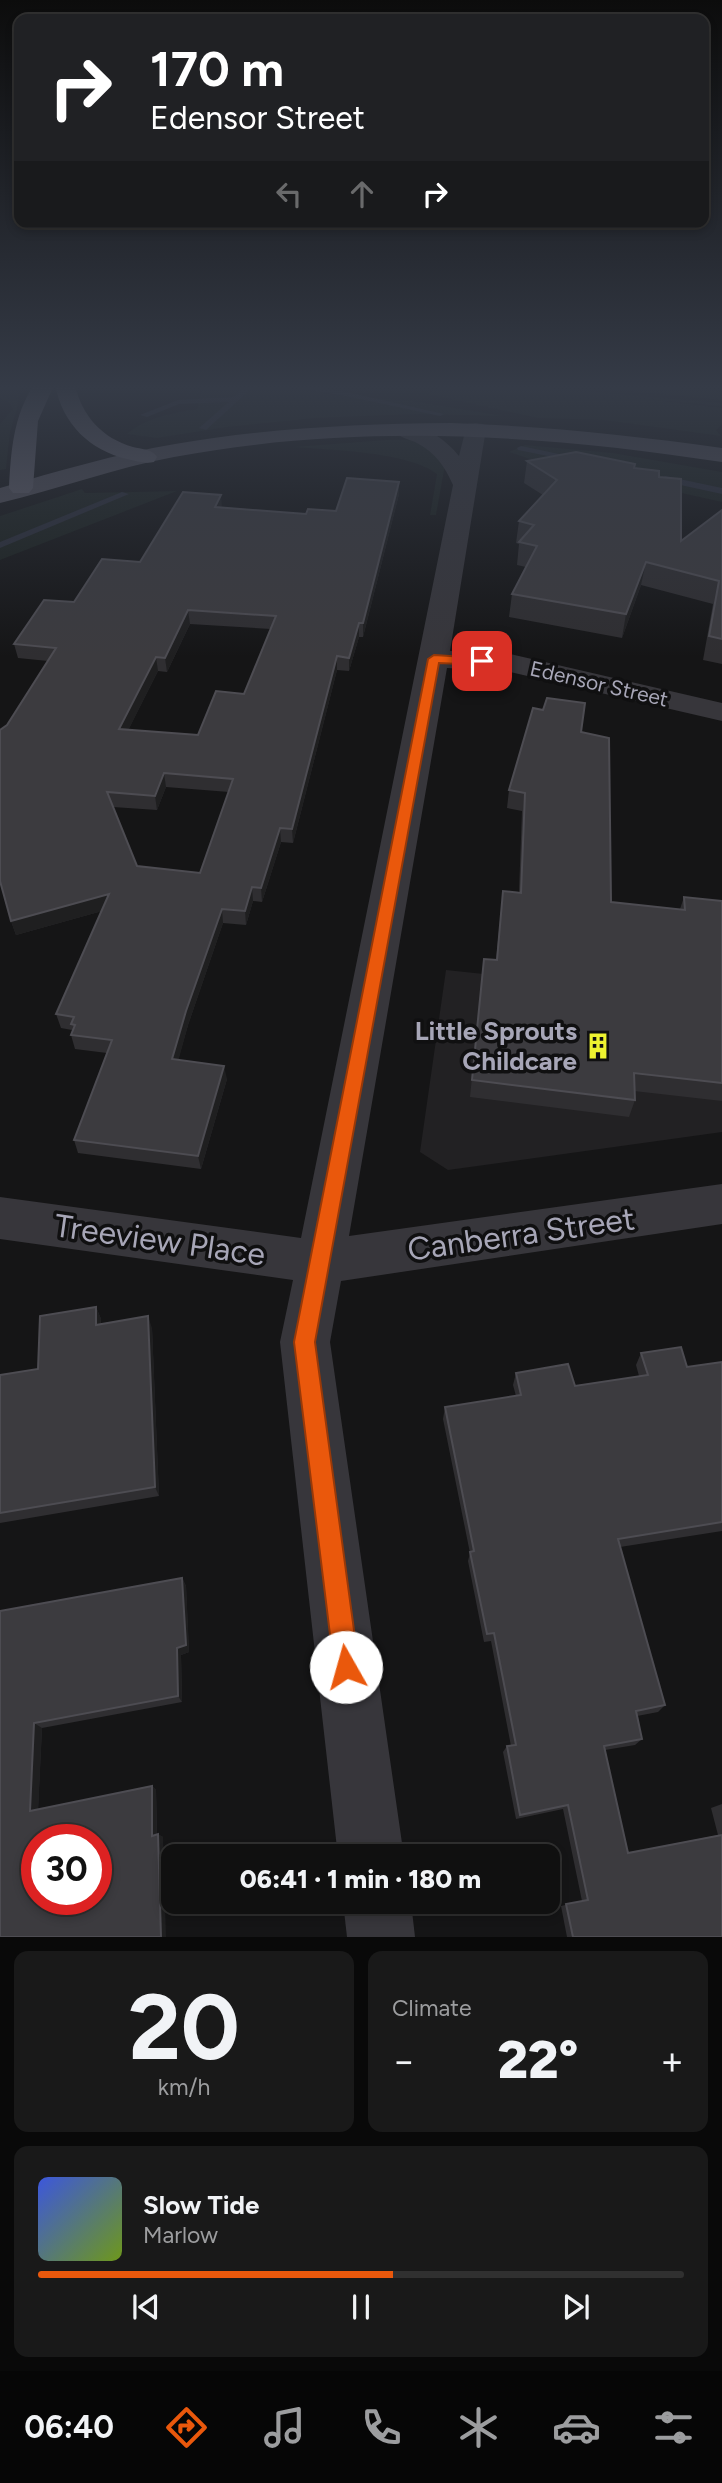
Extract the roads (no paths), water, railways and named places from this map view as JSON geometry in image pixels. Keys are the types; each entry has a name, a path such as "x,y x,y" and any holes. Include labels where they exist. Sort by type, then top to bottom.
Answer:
{"highway":[{"path":"10,492 16,475"}],"main road":[{"path":"10,492 75,475"}],"street":[{"path":"460,475 466,488"},
{"path":"369,1844 305,1342 468,475"},
{"name":"Edensor Street","path":"434,659 506,662 722,712"},
{"name":"Canberra Street","path":"319,1262 722,1204"},
{"name":"Treeview Place","path":"0,1218 319,1262"},
{"path":"378,1914 381,1937"}],"waterway":[{"path":"665,479 722,491"},
{"path":"0,545 125,494"}],"place":[{"name":"Little Sprouts Childcare","path":"598,1046"}]}
